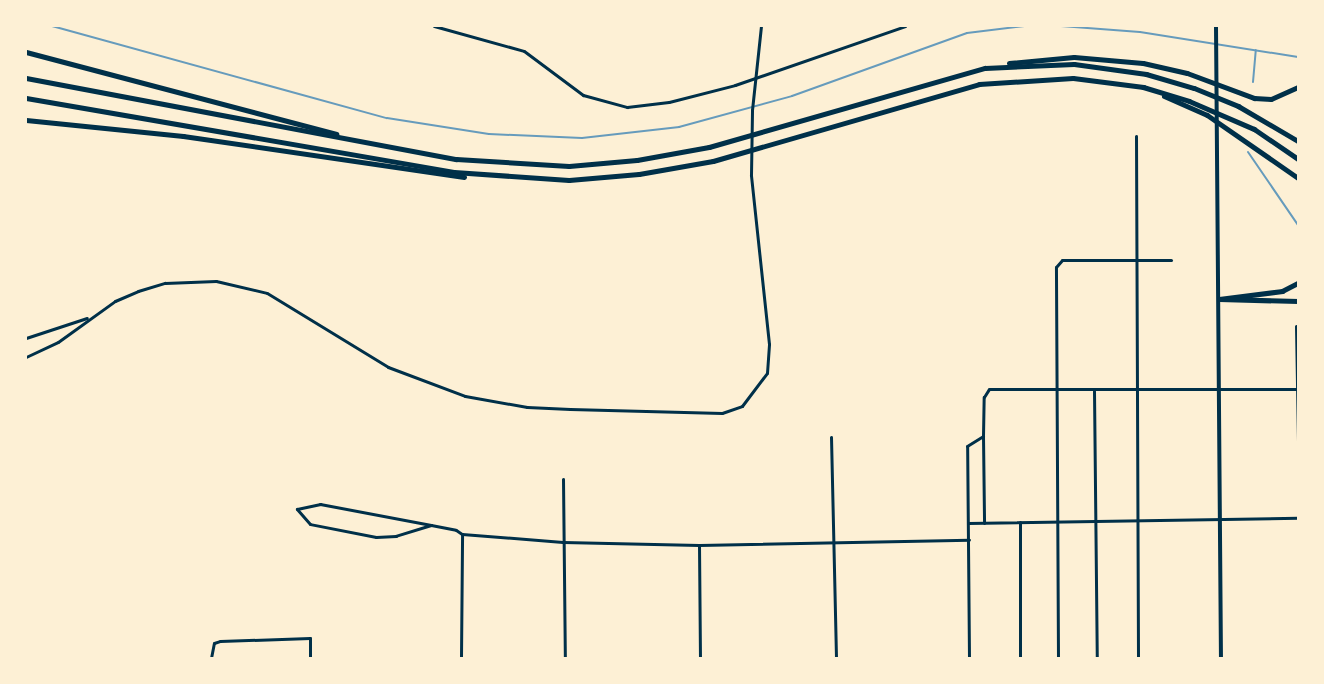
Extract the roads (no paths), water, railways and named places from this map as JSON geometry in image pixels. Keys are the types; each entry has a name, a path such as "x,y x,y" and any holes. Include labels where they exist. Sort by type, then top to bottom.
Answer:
{"highway":[{"path":"26,52 370,143"},
{"path":"26,78 456,159 524,165 637,160 718,145 985,68 1034,58 1074,57 1143,63 1187,73 1254,98 1271,99 1299,87"},
{"path":"985,68 1074,64 1146,74 1238,106 1299,141"},
{"path":"26,120 183,136 406,171 523,179 593,179 687,166 990,82 1073,78 1143,87 1232,118 1299,159"},
{"path":"1143,87 1207,115 1299,178"},
{"path":"26,98 454,172 523,179"},
{"path":"1219,299 1282,291 1299,283"},
{"path":"1219,299 1299,301"}],"main road":[{"path":"1216,26 1221,658"}],"street":[{"path":"434,26 470,33 535,56 593,100 627,107 669,102 735,85 905,26"},
{"path":"470,33 472,26"},
{"path":"26,357 58,342 115,301 165,283 216,281 267,293 388,367 465,396 527,407 722,413 742,406 767,373 768,315 752,174 757,60 761,26"},
{"path":"888,26 890,31"},
{"path":"1136,136 1138,658"},
{"path":"1058,658 1056,267 1062,260 1171,260"},
{"path":"26,338 89,318"},
{"path":"1296,326 1299,442"},
{"path":"984,523 984,397 988,389 1137,392 1298,389"},
{"path":"1094,391 1097,658"},
{"path":"969,658 967,447 983,436"},
{"path":"831,437 836,658"},
{"path":"562,479 565,658"},
{"path":"431,525 396,536 376,537 310,524 297,509 320,504 431,525 462,534 563,542 699,545 969,540"},
{"path":"968,523 1299,518"},
{"path":"1020,522 1020,658"},
{"path":"461,658 462,534"},
{"path":"699,545 700,658"},
{"path":"211,656 214,643 220,641 310,638 312,658 371,658"}],"waterway":[{"path":"52,26 387,118 489,134 582,138 679,127 792,96 967,33 1025,26"},
{"path":"1061,26 1140,32 1298,57"},
{"path":"1253,82 1256,50"},
{"path":"1248,152 1298,225"}]}
